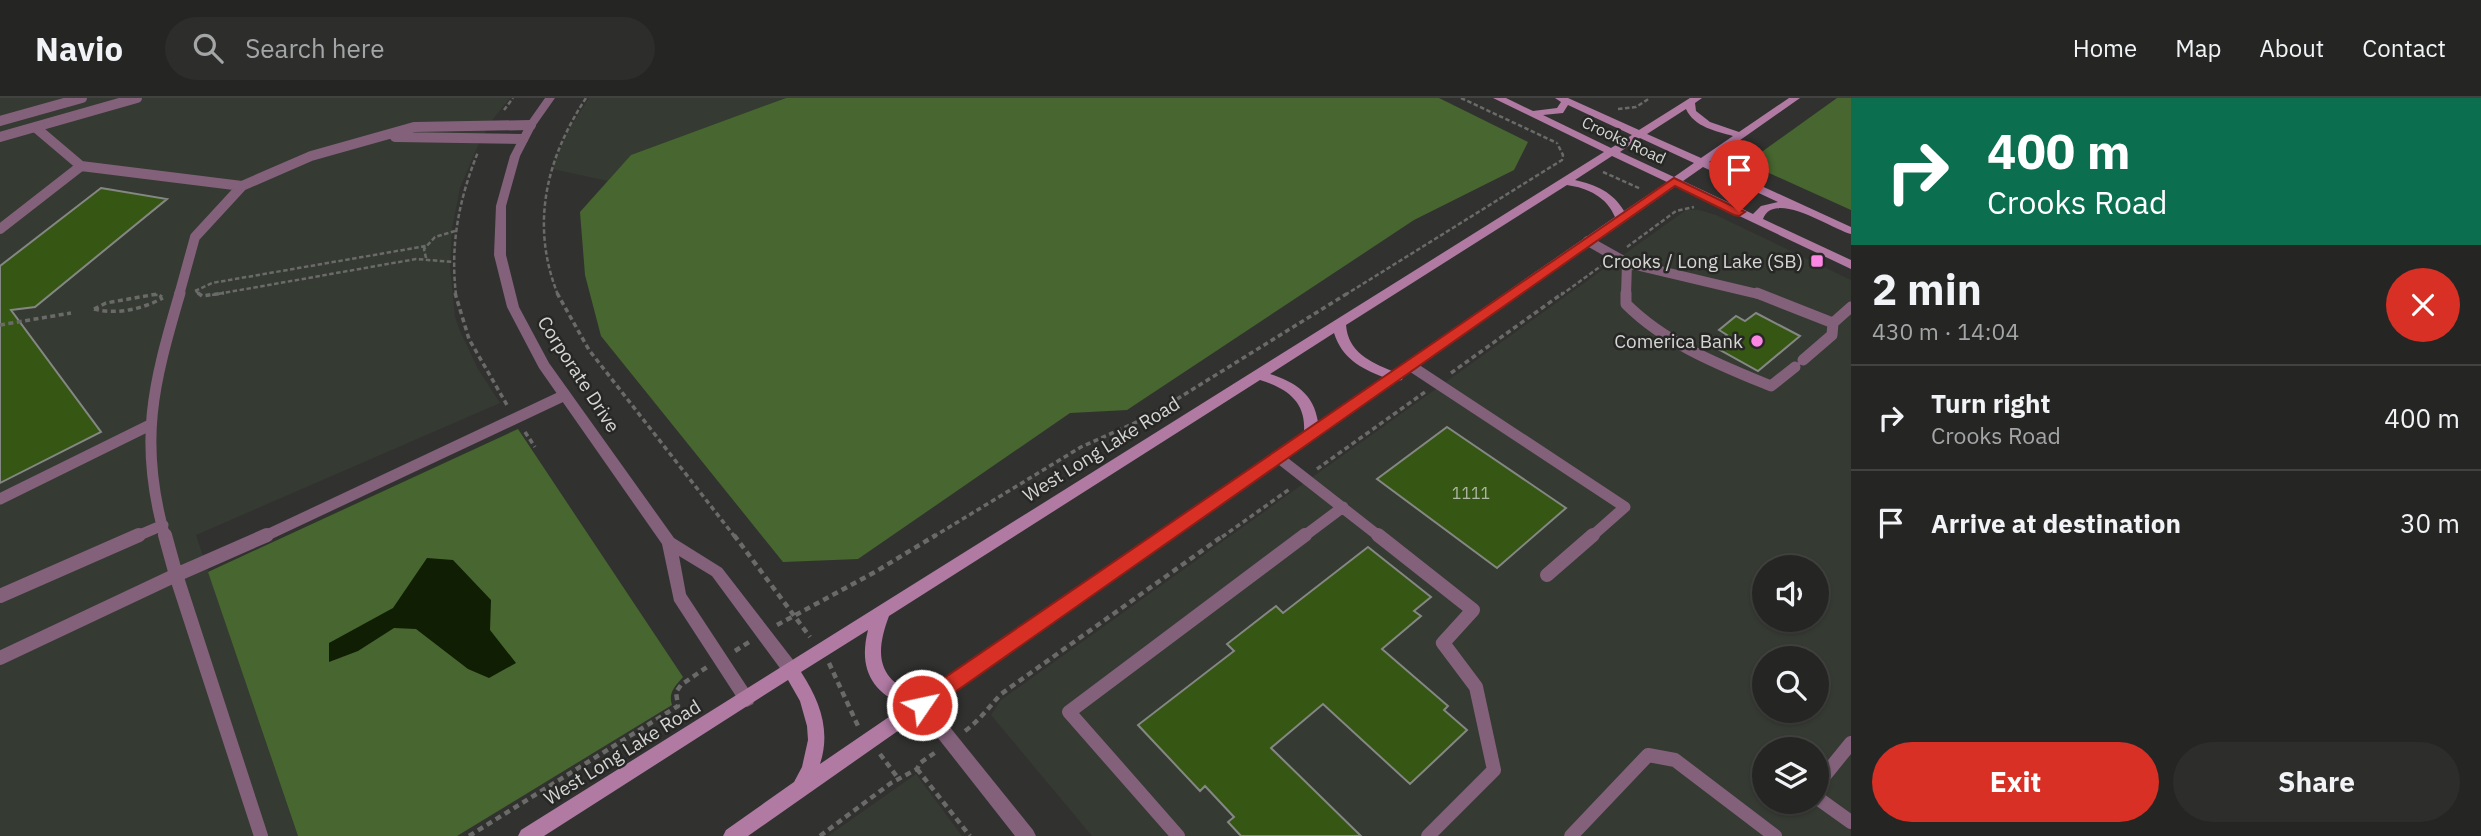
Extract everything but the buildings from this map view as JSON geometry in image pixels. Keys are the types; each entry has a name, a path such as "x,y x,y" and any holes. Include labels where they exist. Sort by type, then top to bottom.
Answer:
{"main road":[{"name":"Crooks Road","path":"1499,98 1851,265"},
{"path":"732,836 1397,377 1795,98"},
{"name":"Crooks Road","path":"1563,99 1851,231"},
{"path":"1527,112 1554,113 1564,108 1563,99"},
{"path":"1693,100 1691,112 1700,121 1742,136"},
{"name":"West Long Lake Road","path":"527,836 1693,100"},
{"path":"1564,181 1584,185 1604,194 1619,209 1621,218"},
{"path":"1757,220 1760,211 1766,207 1799,207"},
{"path":"1340,322 1339,334 1349,352 1369,367 1397,377"},
{"path":"1257,375 1281,383 1303,397 1313,421 1311,436"},
{"path":"883,611 875,630 872,666 878,679 888,690 922,705"},
{"path":"791,670 807,693 818,729 810,771 799,790"}],"street":[{"name":"Corporate Drive","path":"550,98 523,139 509,171 501,205 500,255 517,317 565,395 669,542 717,572 791,670"},
{"name":"Corporate Drive","path":"669,542 679,596 747,699"},
{"path":"922,705 1027,836"}],"lane":[{"path":"0,121 82,98"},
{"path":"0,137 137,98"},
{"path":"261,836 176,575 149,453 150,425 165,351 195,237 242,186 311,156 391,136 414,127 531,125"},
{"path":"35,127 81,166 242,186"},
{"path":"391,136 523,139"},
{"path":"0,229 81,166"},
{"path":"1588,241 1627,263 1755,292 1833,323"},
{"path":"1627,263 1626,304 1637,318 1726,369 1771,386 1832,335 1833,323 1851,307"},
{"path":"1411,366 1625,507 1547,575"},
{"path":"0,658 176,575 319,512 565,395"},
{"path":"0,499 150,425"},
{"path":"1279,458 1473,610 1443,643 1476,687 1494,770 1428,836"},
{"path":"1178,836 1069,712 1343,507"},
{"path":"0,596 163,525"},
{"path":"1829,770 1851,743"},
{"path":"1571,836 1648,755 1675,760 1775,836"},
{"path":"1829,806 1851,822"}],"path":[{"path":"586,98 558,145 548,172 543,202 545,254 561,302 593,354 801,624"},
{"path":"1461,98 1553,141 1563,155 1573,158"},
{"path":"1611,113 1636,107 1650,98"},
{"path":"482,144 463,189 455,231 454,262 459,313 468,339 483,368 510,410"},
{"path":"781,622 841,593 1081,447 1148,417 1562,160 1563,155"},
{"path":"1601,171 1640,189"},
{"path":"1620,251 1680,209 1676,206"},
{"path":"454,262 438,263 427,258 218,294 202,296 196,291 212,283 426,246 435,237 455,231"},
{"path":"426,246 427,258"},
{"path":"1444,378 1608,260"},
{"path":"157,294 165,297 153,304 102,312 94,309 106,303 157,294"},
{"path":"0,325 71,313"},
{"path":"1311,473 1431,387"},
{"path":"522,427 535,447"},
{"path":"979,721 988,715 989,707 1001,694 1296,484"},
{"path":"733,652 753,640"},
{"path":"831,666 856,724"},
{"path":"469,836 678,706 676,692 681,685 707,667"},
{"path":"820,836 898,778 917,769 920,763"},
{"path":"891,768 898,778"},
{"path":"917,769 970,836"}],"shaded area":[{"path":"0,98 510,98 479,143 460,188 452,228 450,267 455,317 460,331 478,369 500,403 196,535 298,836 0,836"},
{"path":"589,98 786,98 632,155 608,181 552,169 567,132"},
{"path":"1686,210 1699,210 1716,215 1851,280 1851,836 1092,836 991,715 1001,700"},
{"path":"427,558 453,560 491,600 490,630 516,663 489,678 468,669 416,629 394,628 358,651 329,662 329,643 393,608"},
{"path":"916,774 962,836 828,836"}],"green space":[{"path":"786,98 1439,98 1528,142 1514,170 1414,220 1127,410 1070,413 858,559 783,562 601,336 585,275 580,212 631,155"},
{"path":"1837,98 1851,98 1851,210 1757,167 1754,161 1756,156"},
{"path":"518,429 683,677 672,693 672,705 457,836 298,836 208,572"}],"place":[{"name":"Crooks / Long Lake (SB)","path":"1817,261"},
{"name":"Comerica Bank","path":"1757,341"}],"route":[{"path":"922,705 1397,377 1674,181 1739,212"}]}
